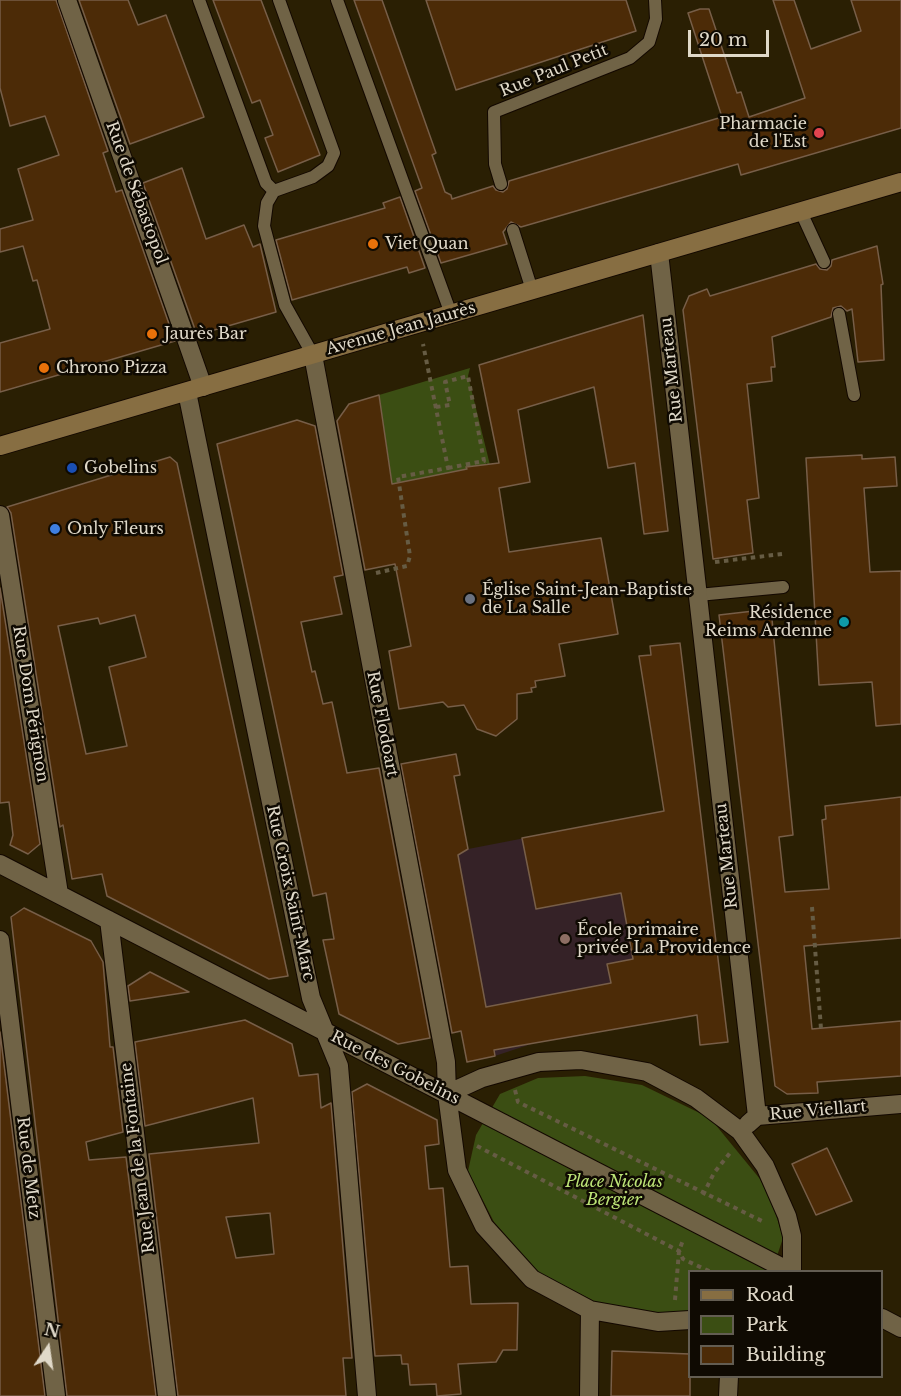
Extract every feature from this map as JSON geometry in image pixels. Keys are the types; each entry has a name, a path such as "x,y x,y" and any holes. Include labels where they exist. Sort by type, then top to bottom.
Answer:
{"main road":[{"name":"Avenue Jean Jaurès","path":"0,446 901,182"}],"street":[{"name":"Rue de Sébastopol","path":"67,0 190,343 195,389"},
{"name":"Rue Marteau","path":"659,253 757,1116"},
{"name":"Rue Flodoart","path":"313,355 446,1062 447,1094"},
{"name":"Rue Croix Saint-Marc","path":"195,389 311,998 339,1066 368,1396"},
{"name":"Rue Dom Pérignon","path":"0,515 59,894"},
{"name":"Rue des Gobelins","path":"0,864 788,1270"},
{"name":"Rue Jean de la Fontaine","path":"109,920 167,1396"},
{"name":"Rue de Metz","path":"0,940 56,1396"},
{"path":"681,1321 590,1310 532,1279 484,1226 457,1170 447,1094 482,1078 539,1062 581,1060 647,1072 696,1098 737,1129 765,1166 787,1215 792,1236 792,1270"},
{"name":"Rue Viellart","path":"737,1129 757,1116 901,1104"},
{"path":"589,1396 590,1310"},
{"path":"883,1319 901,1329"},
{"path":"728,1396 729,1378"}],"lane":[{"path":"199,0 266,183 274,192"},
{"path":"279,0 334,153 328,166 313,177 274,192 267,203 264,226 285,304 313,355"},
{"path":"337,0 452,314"},
{"name":"Rue Paul Petit","path":"501,184 495,164 494,112 630,58 649,42 656,20 655,0"},
{"path":"801,212 824,262"},
{"path":"513,230 532,290"},
{"path":"840,314 854,395"},
{"path":"698,595 783,587"}],"path":[{"path":"419,323 448,468"},
{"path":"355,577 407,566 410,556 398,477 484,461 468,376 445,382 450,405 436,407"},
{"path":"693,564 782,555"},
{"path":"812,907 821,1029"},
{"path":"507,1071 515,1088 518,1102 792,1236"},
{"path":"681,1321 679,1251 714,1173 734,1148 737,1129"},
{"path":"453,1131 679,1251 683,1259 707,1270"}],"shaded area":[{"name":"École primaire privée La Providence","path":"664,811 690,959 531,1044 495,1056 467,1062 427,857"}],"green space":[{"path":"470,368 468,376 490,465 486,463 486,466 470,469 467,467 395,505 379,395"},
{"name":"Place Nicolas Bergier","path":"585,1076 642,1085 710,1118 760,1179 773,1205 783,1238 772,1270 688,1270 688,1312 661,1315 598,1303 538,1272 494,1222 468,1171 476,1135 500,1094 538,1078"}],"building":[{"path":"0,0 56,0 108,151 103,153 116,192 122,190 175,341 0,392 0,343 50,329 37,280 33,281 23,246 0,252 0,229 33,220 18,169 59,155 45,116 10,126 0,88"},
{"path":"79,0 128,0 138,25 166,15 204,117 130,144"},
{"path":"213,0 261,0 320,155 278,172 265,138 273,135 260,100 252,103"},
{"path":"354,0 382,0 436,153 432,155 445,192 451,195 452,199 493,186 496,190 503,192 507,189 509,181 722,117 688,13 700,9 709,9 737,93 741,92 749,117 805,98 773,0 794,0 811,49 861,31 851,0 901,0 901,128 741,175 738,164 521,227 511,222 503,232 507,244 441,263 415,191 422,188"},
{"path":"426,0 626,0 636,31 456,90"},
{"path":"182,168 206,239 244,225 253,247 260,244 276,312 197,335 143,183"},
{"path":"400,197 425,268 409,273 407,267 292,300 276,240 385,208 383,203"},
{"path":"877,246 883,284 881,285 884,360 858,362 852,309 847,311 841,306 833,308 831,317 772,337 775,367 771,367 772,381 747,384 759,498 747,500 753,553 713,559 683,310 689,296 707,289 710,296 816,264 820,269 827,270 832,260"},
{"path":"643,315 668,531 644,534 635,463 608,468 594,387 518,410 530,482 499,488 509,552 601,538 618,634 559,644 565,676 535,681 536,687 531,688 532,692 517,694 517,719 496,736 477,729 464,705 448,707 443,702 399,709 389,651 411,646 395,564 365,570 337,421 349,404 379,395 392,484 467,469 466,467 499,463 479,365"},
{"path":"297,420 315,426 343,575 334,577 342,614 301,622 312,672 315,671 323,704 332,702 347,773 379,768 430,1038 398,1044 339,1014 323,940 334,939 326,893 313,896 217,444"},
{"path":"862,455 862,459 895,457 897,486 864,488 870,572 901,571 901,724 876,726 872,682 819,685 806,458"},
{"path":"170,457 177,463 288,976 269,979 107,896 102,874 72,879 63,825 60,827 11,513 7,507","holes":["135,615 146,657 109,667 127,746 86,754 58,626 98,618 100,624"]},
{"path":"0,588 40,844 28,854 10,845 13,835 9,802 0,803"},
{"path":"771,609 793,835 779,837 785,892 829,889 822,820 826,819 825,806 901,797 901,938 804,946 812,1029 901,1021 901,1076 817,1082 818,1093 787,1094 775,1086 719,615"},
{"name":"École primaire privée La Providence","path":"680,643 728,1042 700,1045 697,1015 494,1050 495,1056 467,1062 461,1031 452,1033 401,764 456,754 460,775 454,776 468,849 458,855 486,1007 611,983 607,964 633,959 621,893 536,909 522,838 664,811 639,656 651,655 650,646"},
{"path":"24,908 91,941 103,962 110,1047 113,1047 123,1132 86,1142 89,1160 126,1157 156,1396 67,1396 11,917"},
{"path":"150,972 189,992 130,1001 128,986"},
{"path":"245,1020 292,1044 299,1076 318,1074 321,1108 331,1103 352,1358 343,1358 346,1396 178,1396 149,1154 259,1143 253,1098 145,1126 135,1042","holes":["270,1213 274,1254 236,1258 226,1217"]},
{"path":"0,1032 45,1396 0,1396"},
{"path":"367,1084 437,1120 439,1144 425,1146 429,1189 443,1188 450,1267 468,1266 471,1304 518,1303 517,1350 503,1350 496,1362 458,1364 461,1394 437,1396 436,1384 410,1385 408,1364 402,1364 401,1355 375,1356 352,1092"},
{"path":"827,1148 852,1201 816,1215 792,1164"},
{"path":"612,1351 688,1354 690,1396 611,1396"}],"place":[{"name":"Pharmacie de l'Est","path":"819,133"},
{"name":"Viet Quan","path":"373,244"},
{"name":"Jaurès Bar","path":"152,334"},
{"name":"Chrono Pizza","path":"44,368"},
{"name":"Gobelins","path":"72,468"},
{"name":"Only Fleurs","path":"55,529"},
{"name":"Église Saint-Jean-Baptiste de La Salle","path":"470,599"},
{"name":"Résidence Reims Ardenne","path":"844,622"},
{"name":"École primaire privée La Providence","path":"565,939"}]}
